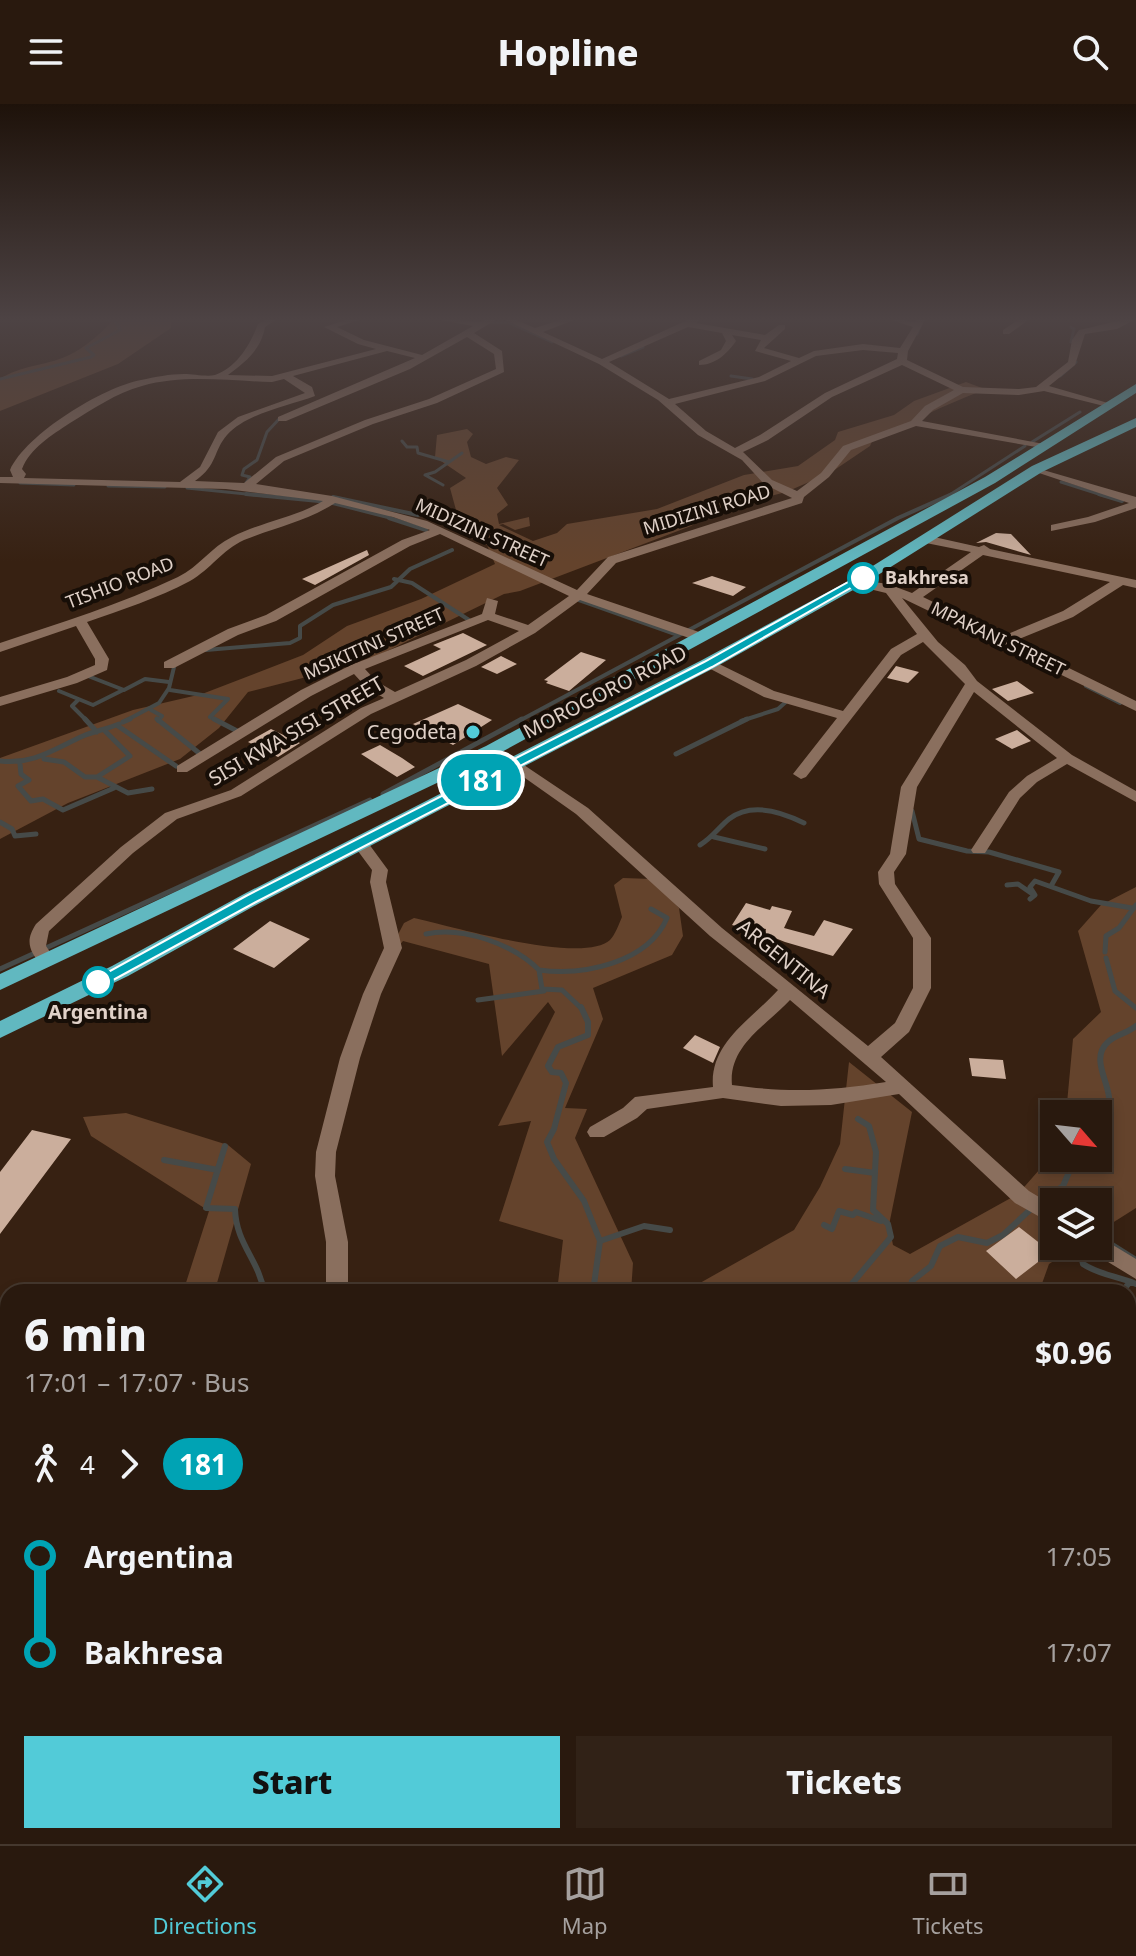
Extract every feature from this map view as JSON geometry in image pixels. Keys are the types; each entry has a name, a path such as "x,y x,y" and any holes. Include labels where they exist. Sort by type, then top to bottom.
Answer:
{"highway":[{"name":"MOROGORO ROAD","path":"0,983 492,750 697,636 942,507 1044,447 1115,399"},
{"name":"MOROGORO ROAD","path":"0,1030 120,971 708,664 857,582 1037,469 1136,422"}],"street":[{"path":"17,480 20,474 16,470 21,458 45,435 104,399"},
{"path":"184,484 205,469 222,434 242,419 297,399"},
{"path":"282,419 330,399"},
{"path":"245,488 280,459 369,422 437,399"},
{"name":"MIDIZINI ROAD","path":"579,595 604,566 623,554 796,503 798,496 768,482 736,451 702,433 660,399"},
{"path":"666,403 681,399"},
{"path":"736,451 762,442 795,415 823,399"},
{"path":"798,496 825,475 847,448 915,423 929,408 945,399"},
{"path":"1084,399 1104,405"},
{"path":"915,423 1044,447"},
{"path":"1037,469 1136,502"},
{"name":"MIDIZINI STREET","path":"0,480 245,488 332,500 386,512 441,530 579,595 697,636"},
{"name":"TISHIO ROAD","path":"0,648 184,579 200,569 217,550 239,538 306,516 332,500"},
{"path":"1055,528 1091,520 1136,502"},
{"path":"169,665 233,632 271,618 406,543 441,530"},
{"path":"925,539 984,549 1136,584"},
{"path":"914,597 984,549"},
{"name":"MPAKANI STREET","path":"857,582 914,597 1136,707"},
{"path":"1005,640 1068,614 1095,600 1119,582"},
{"path":"888,588 925,635 960,668 972,684 1067,758 1136,797"},
{"name":"SISI KWA SISI STREET","path":"47,961 37,950 36,940 42,928 139,841 178,812 236,793 393,697 471,663 530,630 579,595"},
{"path":"492,601 488,616 530,630"},
{"name":"MSIKITINI STREET","path":"182,769 306,693 356,668 488,616"},
{"path":"0,702 72,680 102,667 102,659 79,620"},
{"path":"801,774 896,652 925,635"},
{"path":"708,664 769,694 846,716"},
{"path":"356,668 371,684 393,697"},
{"path":"867,1058 902,1027 922,988 922,938 887,884 886,872 898,854 909,787 972,684"},
{"path":"979,850 1014,795 1032,779 1067,758"},
{"name":"ARGENTINA","path":"513,764 582,811 716,932 789,989 903,1086 1022,1197 1040,1208"},
{"path":"337,1284 337,1242 325,1176 326,1152 336,1102 360,1027 393,948 378,882 380,870 360,843"},
{"path":"723,1091 720,1079 725,1060 789,989"},
{"path":"597,1132 642,1102 723,1091 781,1099 821,1098 903,1086"},
{"path":"1112,1254 1136,1270"}],"shaded area":[{"path":"0,399 30,399 0,411"},
{"path":"961,399 873,439 870,446 830,473 786,492 718,510 691,526 520,591 504,594 373,658 358,655 334,670 248,692 219,728 180,759 68,803 0,839 0,758 133,710 202,694 303,655 347,626 421,599 495,564 487,545 440,524 456,510 450,488 466,478 435,457 437,435 467,429 473,434 467,442 471,457 486,464 506,457 519,460 497,488 508,505 497,514 499,524 529,517 530,526 515,530 499,525 533,541 557,533 567,524 657,509 744,475 798,466 835,440 838,432 894,415 914,401"},
{"path":"623,878 652,879 679,908 683,936 672,955 593,988 603,1019 565,1108 587,1109 575,1138 633,1263 632,1284 558,1284 563,1240 499,1221 531,1121 498,1126 555,1012 548,1002 502,1056 489,964 403,941 380,969 404,923 414,918 546,946 595,947 610,940 622,917 614,885"},
{"path":"1136,887 1136,1208 1112,1223 1112,1188 1040,1188 1040,1260 1055,1260 1049,1264 1042,1284 698,1284 794,1230 820,1187 840,1144 849,1062 912,1112 889,1225 893,1245 910,1254 1018,1194 1040,1169 1040,1172 1112,1172 1112,1100 1067,1100 1073,1039 1101,1012 1078,931 1101,905"},
{"path":"126,1113 228,1145 251,1164 217,1284 186,1284 209,1211 91,1136 83,1117"}],"building":[{"path":"996,533 1011,534 1031,555 986,542 976,543"},
{"path":"367,550 369,555 315,585 302,579"},
{"path":"712,576 746,587 733,596 692,583"},
{"path":"463,633 487,645 423,676 404,666 441,649 433,645"},
{"path":"581,652 606,660 569,691 546,683 548,681 544,680"},
{"path":"501,656 517,664 497,674 481,667"},
{"path":"896,666 919,672 908,683 887,678"},
{"path":"1017,681 1034,693 1008,701 992,689"},
{"path":"458,704 492,720 453,745 413,724"},
{"path":"271,729 300,743 278,757 248,742"},
{"path":"1017,730 1031,741 1012,749 995,739"},
{"path":"380,745 415,767 397,777 361,754"},
{"path":"746,903 770,910 772,906 792,911 784,928 814,936 824,920 853,929 833,956 765,934 766,929 756,927 753,931 732,925"},
{"path":"270,921 310,939 274,968 233,949"},
{"path":"695,1035 720,1047 713,1063 683,1048"},
{"path":"969,1058 1003,1060 1006,1079 972,1076"},
{"path":"32,1130 71,1139 0,1234 0,1172"},
{"path":"1019,1227 1040,1243 1041,1260 1016,1279 986,1251"}],"waterway":[{"path":"1032,442 1080,412"},
{"path":"246,483 250,477 242,475 244,469 257,460 267,432 280,418"},
{"path":"402,441 407,447 417,447 418,453 449,462"},
{"path":"949,495 1025,446"},
{"path":"443,485 425,475 435,472 462,453"},
{"path":"1061,482 1105,496"},
{"path":"20,483 74,485"},
{"path":"108,486 165,487"},
{"path":"187,488 251,494"},
{"path":"246,494 251,494"},
{"path":"251,494 329,502 388,517"},
{"path":"251,494 266,496"},
{"path":"1099,494 1122,501"},
{"path":"519,721 898,518 949,495"},
{"path":"333,497 418,515"},
{"path":"389,518 426,530"},
{"path":"398,580 410,569 452,550"},
{"path":"394,579 398,580"},
{"path":"206,650 290,643 300,638 300,626 333,605 391,587 398,580"},
{"path":"398,580 412,583 469,620"},
{"path":"579,600 678,635"},
{"path":"125,721 159,703 169,688 175,663"},
{"path":"88,676 124,690 145,679 169,682"},
{"path":"1086,686 1120,703"},
{"path":"59,691 93,705 123,690"},
{"path":"170,690 228,699 210,717 214,719"},
{"path":"78,700 72,706 85,719"},
{"path":"747,719 778,709 788,700"},
{"path":"151,710 162,716 159,720"},
{"path":"85,719 97,731"},
{"path":"123,722 130,719"},
{"path":"214,719 218,721"},
{"path":"214,719 239,732"},
{"path":"383,794 522,719"},
{"path":"676,754 747,719"},
{"path":"741,721 747,719"},
{"path":"159,720 199,753"},
{"path":"97,731 119,724"},
{"path":"118,726 176,766"},
{"path":"97,777 130,756 104,730"},
{"path":"0,761 33,758 97,731"},
{"path":"44,759 64,762 85,777 97,777"},
{"path":"20,764 21,774 29,780 18,786 31,801 43,799 63,810 114,788"},
{"path":"97,777 128,793 152,789"},
{"path":"0,969 370,800"},
{"path":"700,845 729,819 747,811 776,812 804,823"},
{"path":"912,811 919,839 967,851 989,852 1059,872 1051,886"},
{"path":"0,822 12,829 15,836 36,834"},
{"path":"714,837 765,849"},
{"path":"1030,899 1035,895 1030,887 1035,881 1091,901 1132,908"},
{"path":"1007,885 1018,884 1031,893"},
{"path":"1105,952 1106,936 1119,928 1136,905"},
{"path":"539,970 575,971 630,956 658,933 667,918 651,909"},
{"path":"426,934 455,933 486,939 515,952 539,970"},
{"path":"1106,958 1115,991 1136,1008"},
{"path":"539,970 542,989 562,990 582,1009"},
{"path":"478,1000 544,991"},
{"path":"582,1009 588,1022 588,1035 558,1047 548,1066 552,1072 561,1073 566,1083 554,1129 547,1142 554,1159 584,1201 600,1241"},
{"path":"1109,1100 1100,1061 1103,1048 1136,1026"},
{"path":"858,1119 869,1126 876,1152 875,1173"},
{"path":"218,1170 225,1146"},
{"path":"164,1160 218,1170"},
{"path":"845,1169 875,1173"},
{"path":"218,1170 206,1208 235,1209 239,1232 262,1284"},
{"path":"1060,1188 1069,1172"},
{"path":"852,1284 891,1237 888,1224 873,1210 875,1173"},
{"path":"911,1284 931,1266 940,1246 958,1237 987,1243 1003,1235 1032,1208"},
{"path":"824,1225 832,1229 839,1211 853,1215 856,1212 881,1221"},
{"path":"600,1241 644,1226 670,1230"},
{"path":"594,1284 600,1241"},
{"path":"1112,1245 1136,1260"},
{"path":"1082,1260 1089,1268 1136,1284"}],"bus line":[{"name":"181","path":"98,982 251,899 708,664 863,578"}],"place":[{"name":"Bakhresa","path":"863,578"},
{"name":"Cegodeta","path":"473,732"},
{"name":"Argentina","path":"98,982"}]}
